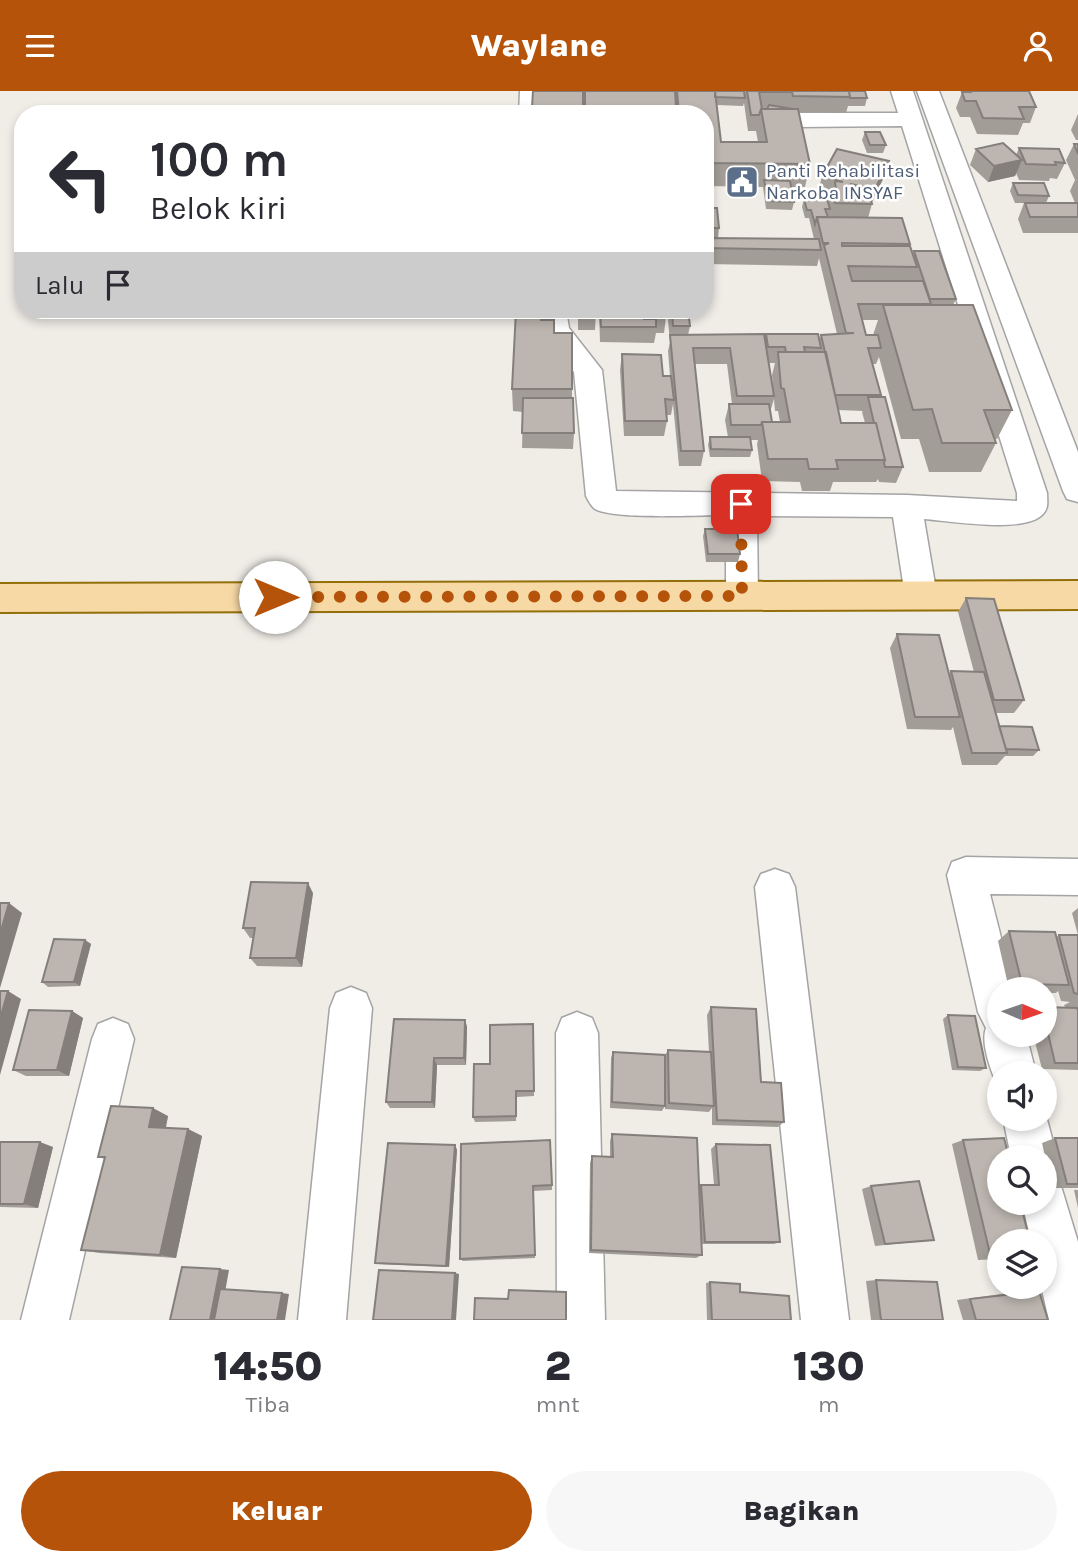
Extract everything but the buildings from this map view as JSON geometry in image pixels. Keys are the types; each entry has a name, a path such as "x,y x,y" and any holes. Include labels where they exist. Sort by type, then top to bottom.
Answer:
{"main road":[{"path":"0,598 1078,596"}],"street":[{"path":"928,91 1078,491"},
{"path":"554,319 556,330 588,370 601,496 606,501 907,506 1019,514 1032,507 1033,502 906,105 799,120"},
{"path":"741,504 742,596"},
{"path":"907,506 921,596"},
{"path":"991,977 966,875 1078,877"},
{"path":"775,887 825,1320"},
{"path":"322,1320 351,1009"},
{"path":"576,1033 581,1320"},
{"path":"45,1320 113,1039"},
{"path":"1048,1215 1073,1320"}],"place":[{"name":"Panti Rehabilitasi Narkoba INSYAF","path":"742,182"}],"route":[{"path":"275,597 742,596 741,504"}]}
